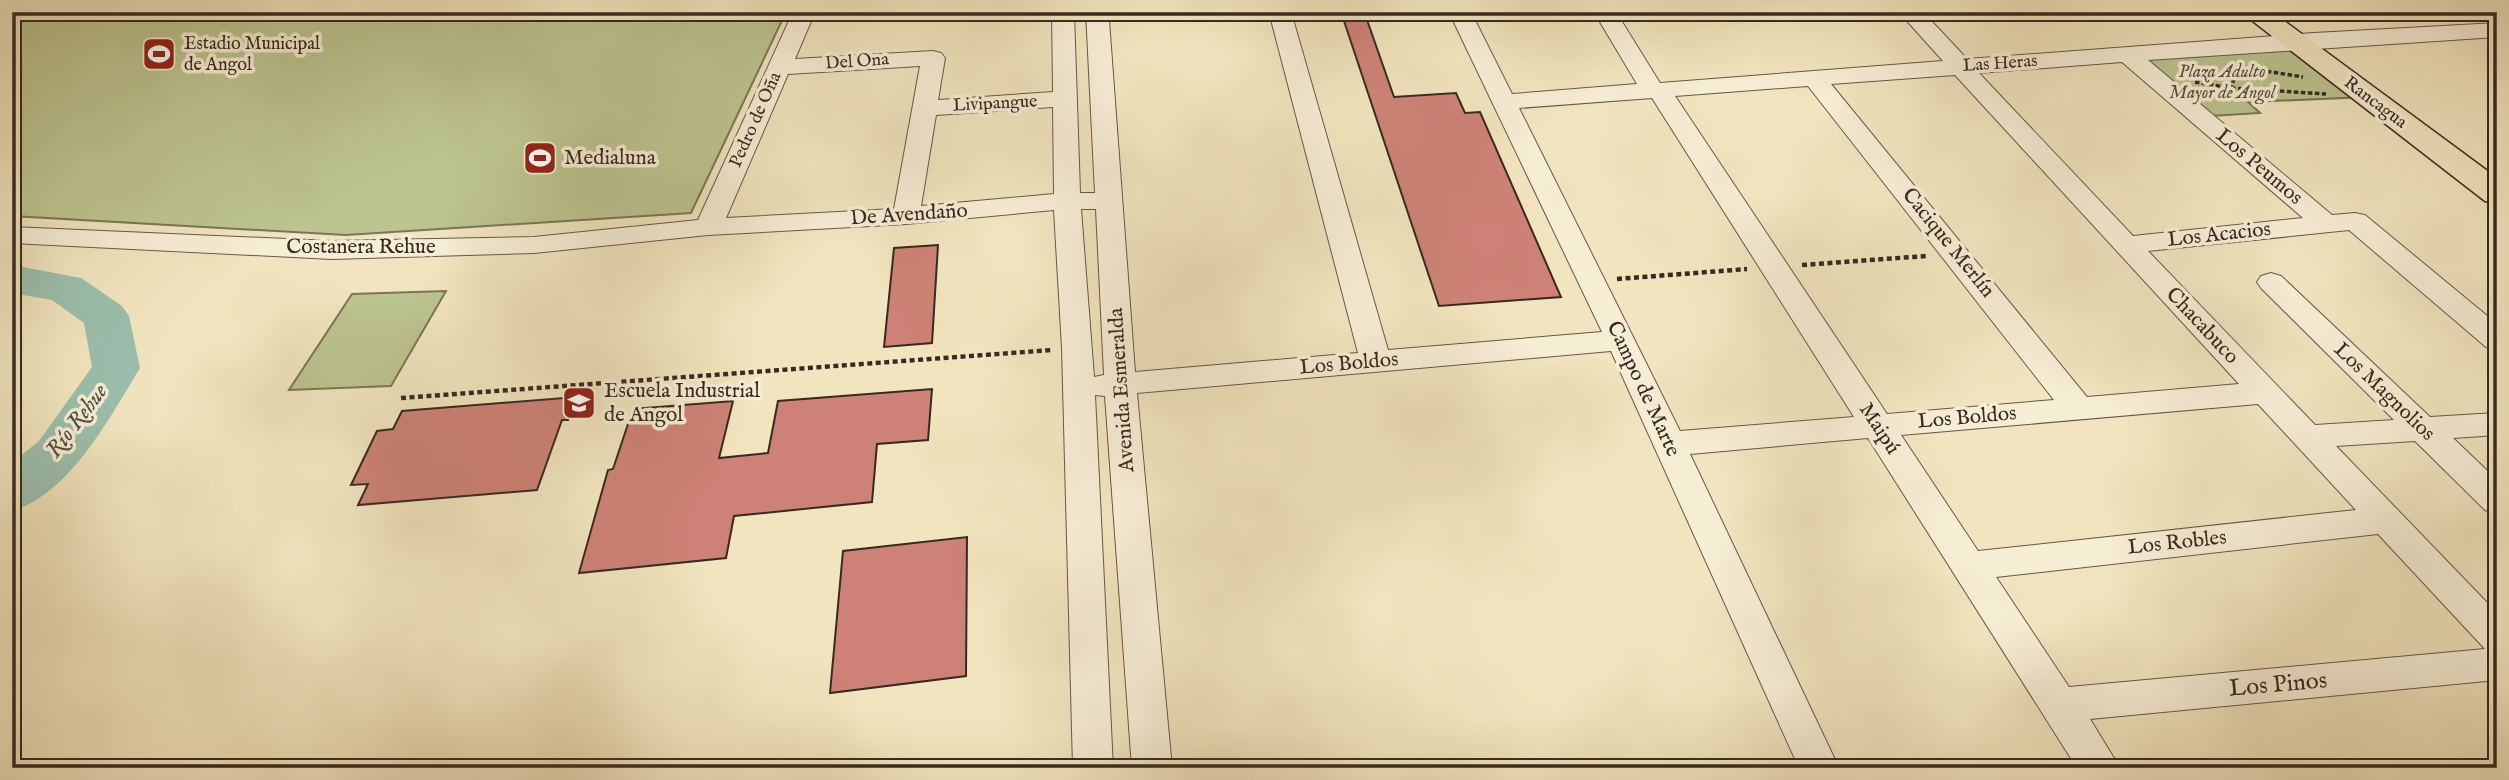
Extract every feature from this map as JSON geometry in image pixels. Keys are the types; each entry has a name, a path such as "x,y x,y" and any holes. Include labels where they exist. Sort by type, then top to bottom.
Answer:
{"main road":[{"name":"Rancagua","path":"2254,12 2497,194"}],"street":[{"name":"Pedro de Oña","path":"708,227 804,12"},
{"name":"Avenida Esmeralda","path":"1063,12 1068,201 1077,348 1093,768"},
{"path":"1097,13 1129,12"},
{"path":"1280,12 1376,361"},
{"name":"Campo de Marte","path":"1460,12 1620,340 1819,768"},
{"name":"Maipú","path":"1605,12 2100,768"},
{"name":"Chacabuco","path":"1910,12 2497,638"},
{"path":"2447,12 2487,31 2497,44"},
{"name":"Avenida Esmeralda","path":"1097,13 1120,383 1152,768"},
{"name":"Las Heras","path":"1503,102 2293,41 2487,31"},
{"name":"Los Peumos","path":"2127,54 2326,224"},
{"name":"Del Ona","path":"780,67 933,58 925,108"},
{"name":"Cacique Merlín","path":"1815,78 2079,408"},
{"path":"1065,98 1102,82"},
{"path":"1065,98 1103,110"},
{"name":"Livipangue","path":"925,108 1065,98"},
{"path":"906,216 925,108"},
{"name":"De Avendaño","path":"708,227 906,216 1068,201 1110,201"},
{"name":"Los Acacios","path":"2126,245 2355,221 2497,340"},
{"name":"Costanera Rehue","path":"12,235 332,250 534,245 708,227"},
{"name":"Los Magnolios","path":"2271,282 2497,501"},
{"name":"Los Boldos","path":"1078,388 1620,340"},
{"name":"Los Boldos","path":"1668,444 2266,393"},
{"path":"2306,437 2497,424"},
{"name":"Los Robles","path":"1969,566 2385,520"},
{"name":"Los Pinos","path":"2059,705 2497,664"}],"path":[{"path":"2231,88 2235,76 2257,62"},
{"path":"2185,80 2231,88 2337,95"},
{"path":"401,398 1077,348"}],"green space":[{"path":"12,12 786,12 691,213 346,235 12,216"},
{"name":"Plaza Adulto Mayor de Angol","path":"2295,44 2366,97 2248,102 2260,113 2210,116 2143,56"},
{"path":"446,291 391,386 289,390 352,294"}],"building":[{"path":"1366,17 1394,97 1456,93 1465,113 1480,112 1561,297 1439,306 1343,18"},
{"path":"938,245 932,343 884,347 894,248"},
{"path":"932,389 928,440 877,444 872,502 734,516 726,558 579,573 608,470 613,469 633,409 733,401 719,458 768,453 778,401"},
{"path":"576,397 568,420 562,420 537,490 358,505 368,484 351,485 377,431 393,429 402,411"},
{"path":"967,537 966,676 830,693 843,551"}],"waterway":[{"name":"Río Rehue","path":"12,279 65,288 106,316 116,368 57,454 12,492"}],"place":[{"name":"Estadio Municipal de Angol","path":"159,54"},
{"name":"Medialuna","path":"540,158"},
{"name":"Escuela Industrial de Angol","path":"579,403"}]}
